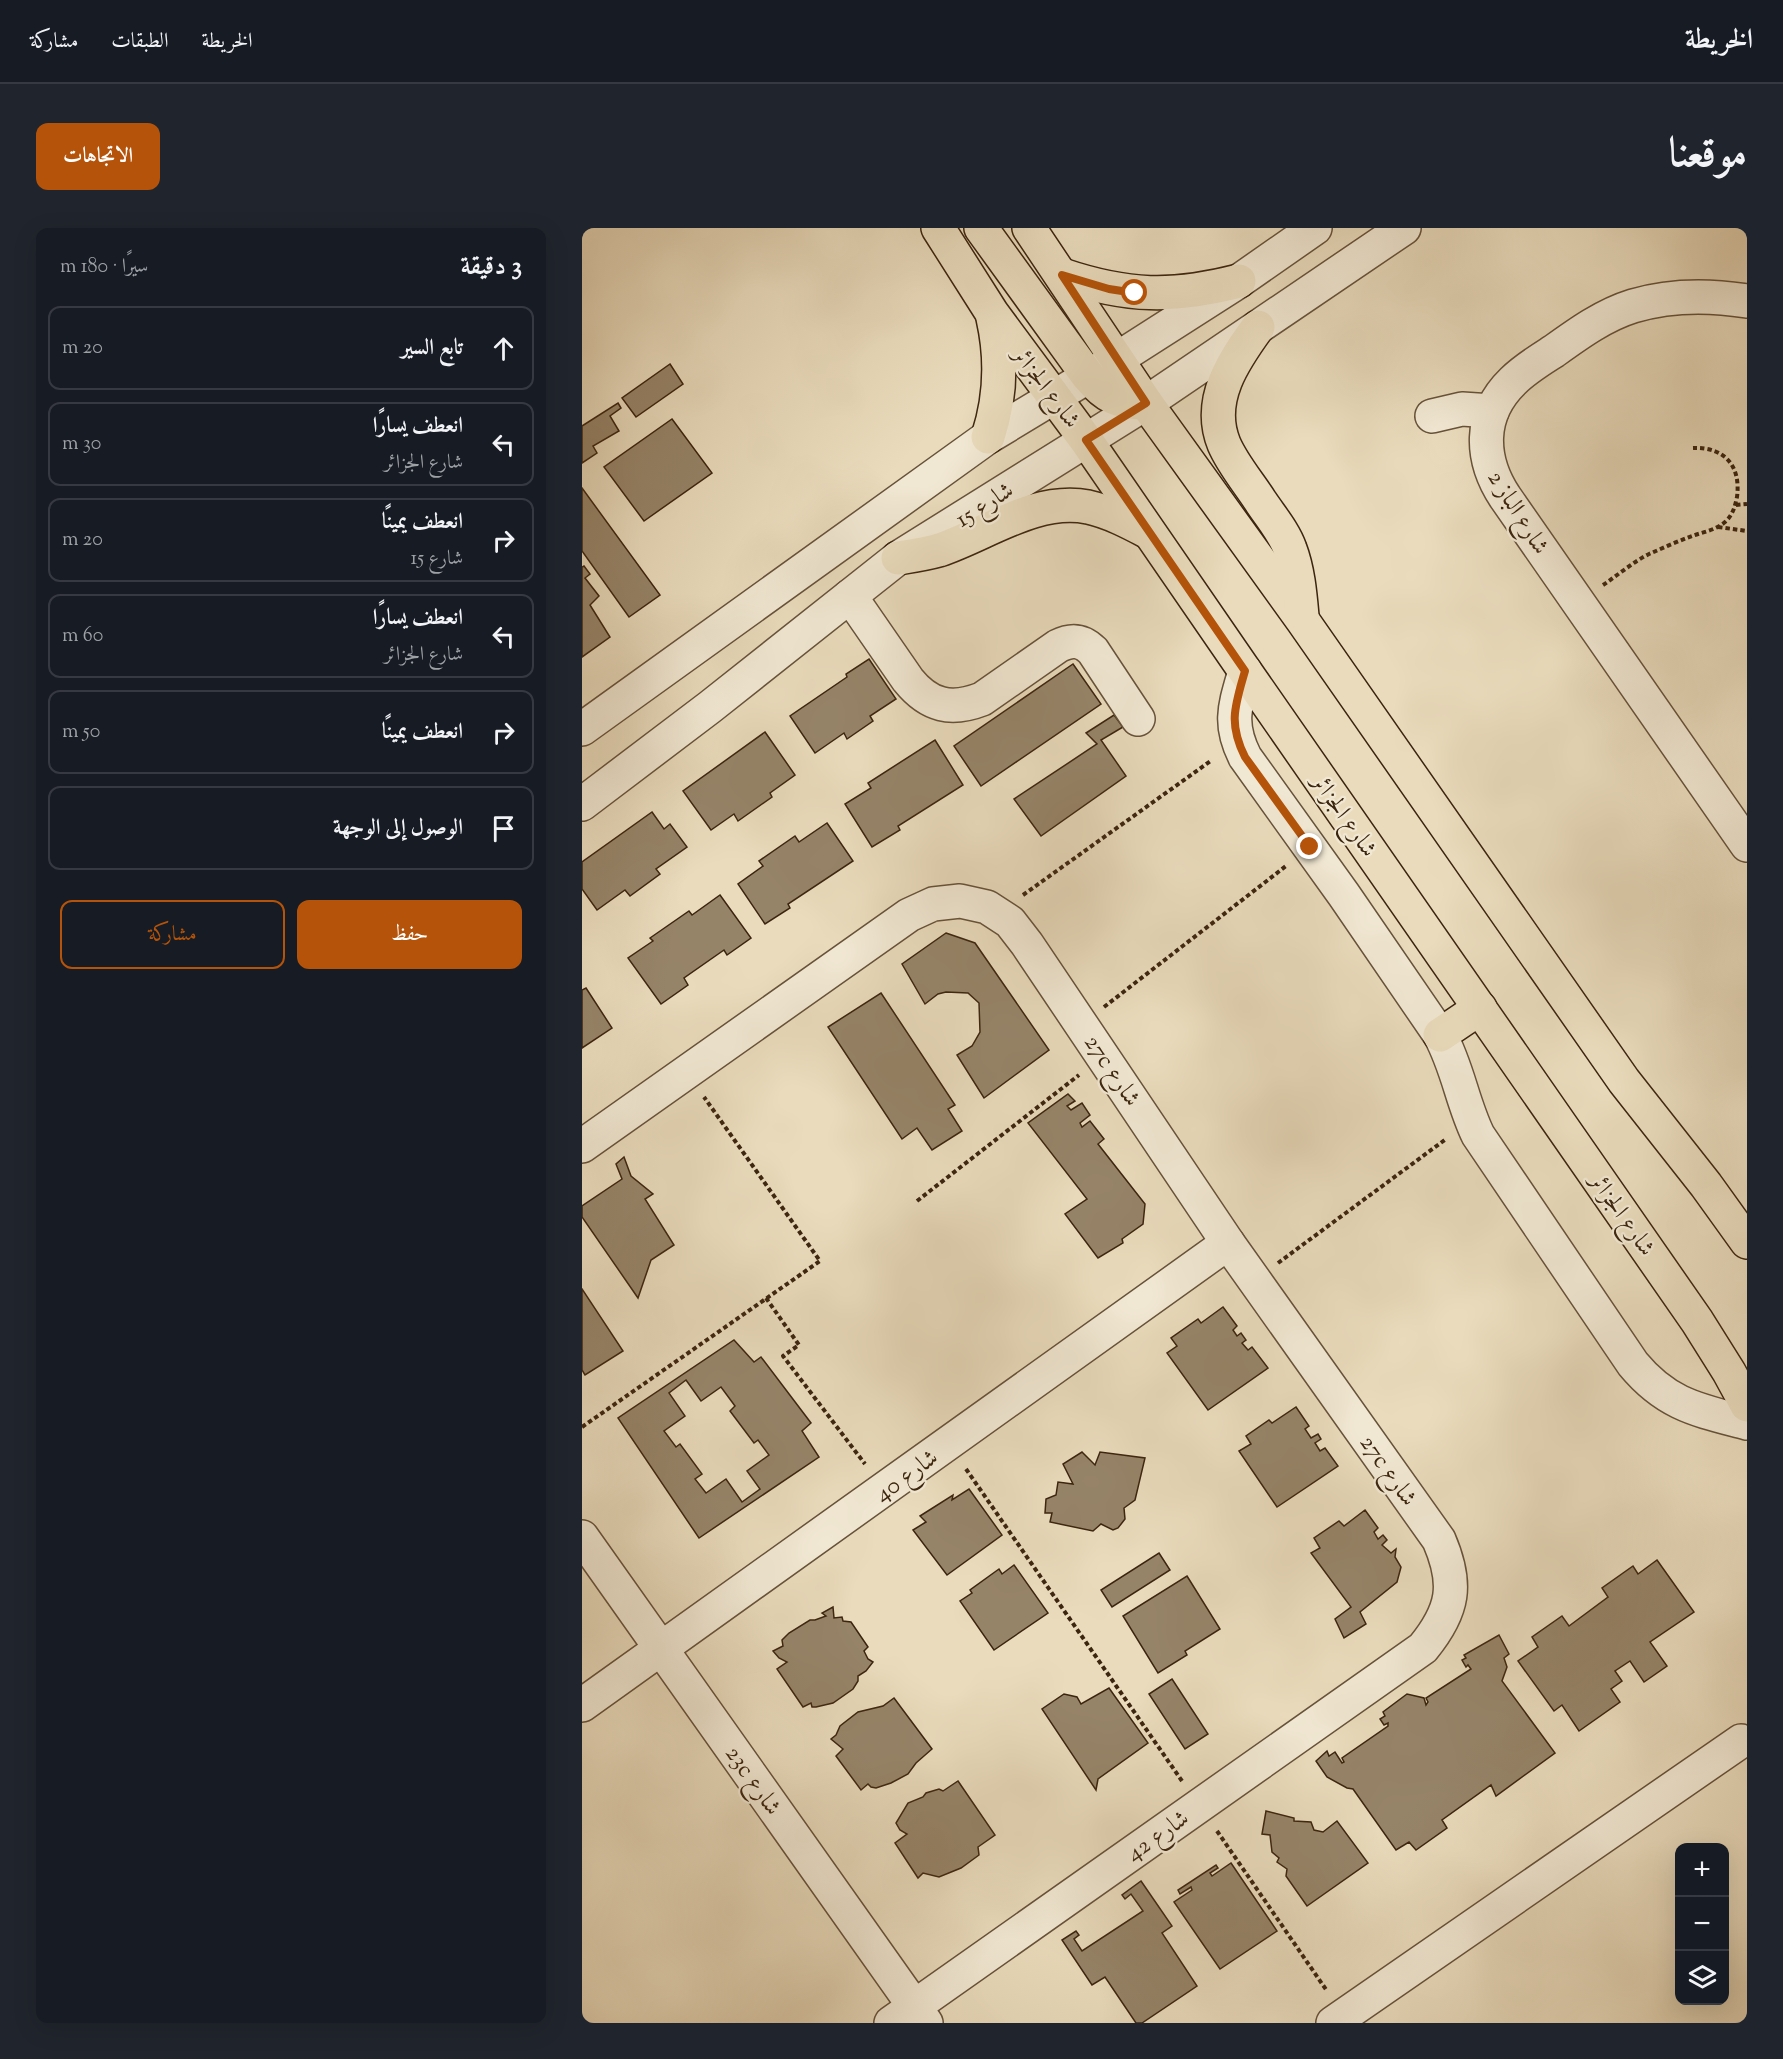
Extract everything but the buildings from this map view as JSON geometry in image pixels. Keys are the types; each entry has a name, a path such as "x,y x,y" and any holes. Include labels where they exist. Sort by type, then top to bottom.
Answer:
{"main road":[{"name":"شارع الجزائر","path":"938,228 992,313 1086,440 1697,1321 1747,1405"},
{"path":"981,228 1099,389 1113,398 1128,403 1146,403"},
{"path":"1029,228 1146,403 1303,621 1623,1081 1706,1185 1747,1242"},
{"path":"1062,275 1109,289 1143,293 1187,292 1239,281"},
{"path":"988,436 996,406 1000,371 992,313"},
{"path":"1258,327 1235,359 1224,382 1219,406 1221,431 1231,456 1290,547 1296,566 1303,621"},
{"path":"898,558 937,550 1026,513 1046,508 1086,507 1114,515 1149,532"},
{"path":"1440,1035 1480,1008"}],"street":[{"name":"شارع 15","path":"582,729 988,436 1117,359 1239,281 1315,228"},
{"name":"شارع 15","path":"582,804 719,700 898,558 1146,403 1404,228"},
{"name":"شارع الباز 2","path":"1747,301 1722,297 1676,298 1634,306 1606,317 1583,330 1513,380 1501,394 1492,411 1487,428 1486,446 1488,465 1495,482 1747,845"},
{"path":"1432,416 1462,409 1492,411"},
{"path":"850,596 908,680 928,699 955,706 982,699 1058,646 1067,641 1077,640 1086,644 1093,651 1138,719"},
{"path":"1245,671 1235,706 1234,724 1237,742 1245,757 1440,1035 1452,1056 1471,1121 1478,1135 1542,1231 1645,1379 1675,1401 1747,1423"},
{"name":"27c شارع","path":"582,1146 909,915 933,904 960,901 987,907 1010,922 1027,944 1228,1243 1439,1540 1448,1561 1451,1585 1448,1608 1438,1629 1423,1648"},
{"name":"شارع 40","path":"582,1705 1228,1243"},
{"name":"23c شارع","path":"582,1537 662,1649 910,2018"},
{"name":"شارع 42","path":"910,2018 1200,1805 1423,1648"},
{"path":"1338,2019 1742,1741"}],"path":[{"path":"1577,601 1648,555 1726,522 1736,505 1737,475 1725,456 1704,448 1693,448"},
{"path":"1736,505 1747,504"},
{"path":"1717,527 1744,531 1747,537"},
{"path":"996,914 1237,742"},
{"path":"1082,1024 1310,847"},
{"path":"917,1201 1103,1057"},
{"path":"582,1427 820,1262 686,1072"},
{"path":"1255,1280 1471,1121"},
{"path":"766,1298 799,1345 783,1356 885,1490"},
{"path":"948,1444 1200,1805 1338,2019"}],"route":[{"path":"1135,293 1109,289 1062,275 1146,403 1086,440 1245,671 1235,706 1234,724 1237,742 1245,757 1310,847"}]}
